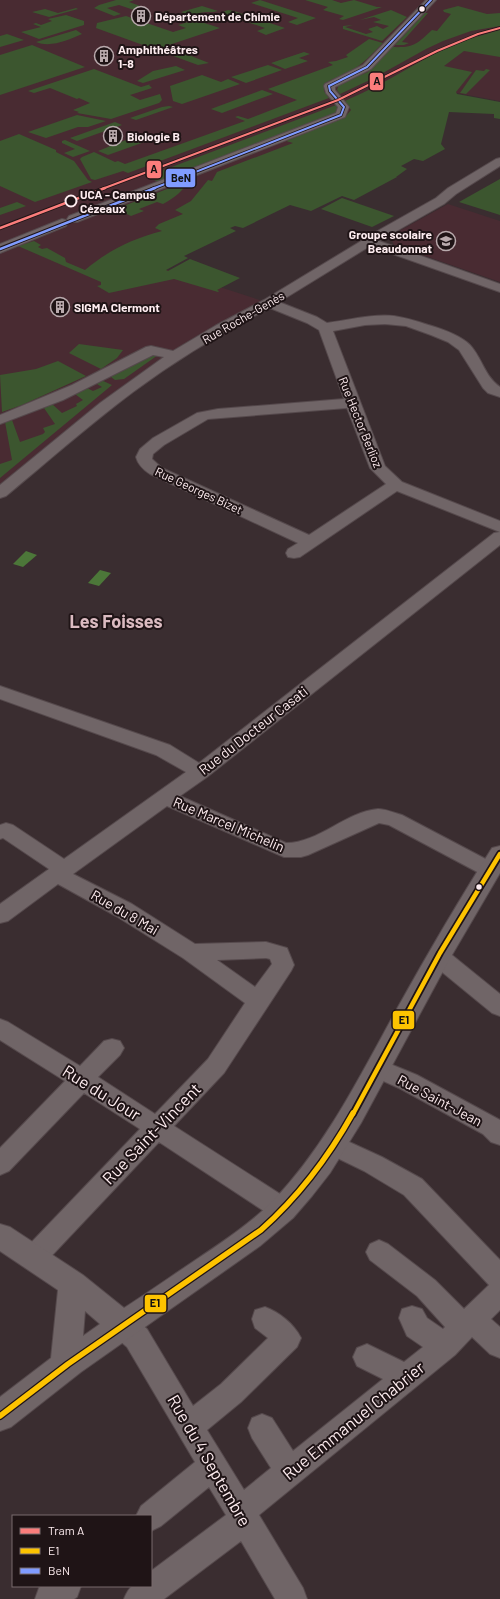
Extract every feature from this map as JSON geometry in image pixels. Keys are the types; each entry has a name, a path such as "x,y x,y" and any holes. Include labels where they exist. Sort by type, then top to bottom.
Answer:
{"main road":[{"path":"0,1416 21,1398 65,1366 248,1240 282,1209 310,1178 334,1145 423,985 495,862"},
{"path":"0,1236 73,1284 100,1304 123,1326"},
{"path":"65,1366 73,1284"}],"street":[{"path":"0,249 340,115 344,107 330,91 329,86 367,67 431,0"},
{"name":"Rue Roche-Genès","path":"0,494 84,423 128,389 176,356 249,312 269,303 440,201 500,161"},
{"path":"370,242 500,288"},
{"path":"269,303 312,320 325,328 374,320 390,320 404,322 451,338 460,343 467,351 485,383 500,393"},
{"name":"Rue Hector Berlioz","path":"325,328 378,468 396,485 500,527"},
{"path":"0,420 27,411 101,376 151,350 176,356"},
{"path":"101,376 128,389"},
{"name":"Rue Georges Bizet","path":"310,542 156,471 147,465 144,458 146,450 199,418 218,413 353,403"},
{"path":"294,553 396,485"},
{"name":"Rue du Docteur Casati","path":"0,914 200,772 500,537"},
{"path":"0,692 4,692 163,750 200,772"},
{"name":"Rue Marcel Michelin","path":"165,796 284,850 302,850 365,820 379,816 395,820 471,861 495,862"},
{"name":"Rue du 8 Mai","path":"2,829 60,871 191,952 258,1001"},
{"path":"191,952 266,950 279,954 283,965 258,1001"},
{"path":"439,958 500,1007"},
{"name":"Rue Saint-Vincent","path":"33,1258 216,1066 258,1001"},
{"name":"Rue du Jour","path":"0,1028 157,1127 282,1209"},
{"path":"0,1164 112,1048"},
{"name":"Rue Saint-Jean","path":"378,1068 409,1082 492,1127 500,1135"},
{"path":"334,1145 373,1164 413,1187 500,1278"},
{"path":"379,1252 426,1288 461,1331"},
{"name":"Rue Emmanuel Chabrier","path":"139,1599 242,1516 290,1472 461,1331 500,1292"},
{"path":"412,1318 417,1327 461,1331 500,1346"},
{"path":"190,1426 231,1393 287,1338 265,1319"},
{"name":"Rue du 4 Septembre","path":"123,1326 137,1338 292,1599"},
{"path":"367,1357 406,1377"},
{"path":"262,1428 290,1472"},
{"path":"152,1515 212,1466"},
{"path":"50,1599 65,1587"}],"shaded area":[{"path":"0,0 500,0 500,101 457,93 428,120 127,257 269,303 176,356 0,493"},
{"path":"116,0 134,0 129,2 146,8 137,11 119,5 107,8 121,14 114,16 94,8"},
{"path":"260,0 316,18 297,25 288,22 298,18 251,3"},
{"path":"305,0 332,0 341,3 354,0 377,7 382,7 343,20 339,19 344,16 323,10 328,7"},
{"path":"202,6 218,11 199,13 205,15 196,18 181,12"},
{"path":"458,6 487,14 500,13 500,26 471,31 443,41 372,79 340,94 337,90 339,84 368,72 392,47 410,46 419,42 432,30 437,31 451,14 444,12 443,10"},
{"path":"76,8 78,9 49,17 32,12 45,9 58,13"},
{"path":"228,10 285,28 266,35 257,31 265,28 220,13"},
{"path":"391,10 407,17 382,41 343,29 343,26 353,25 345,27 366,34 373,32 368,29 377,26 383,29 389,26 373,22 381,20 374,17 360,20"},
{"path":"425,13 428,13 402,42 409,43 404,45 395,45"},
{"path":"66,15 84,21 84,25 39,39 21,32 41,27 33,24 36,23 41,25 52,21 48,19"},
{"path":"126,16 173,32 186,28 178,25 195,20 220,28 166,46 209,63 198,65 96,28 97,23"},
{"path":"76,30 82,34 65,41 53,44 42,44 36,42"},
{"path":"500,30 500,57 464,51 444,66 472,72 456,92 457,94 500,102 500,119 494,118 494,114 449,112 441,144 445,149 423,161 414,159 401,166 407,169 397,177 354,200 342,196 311,211 290,205 243,228 235,226 230,228 236,231 184,256 188,258 166,270 168,271 190,259 240,278 217,290 219,291 218,292 174,279 109,293 97,286 101,285 101,282 18,246 34,241 41,245 38,247 42,249 47,248 65,258 66,262 85,270 121,246 162,231 155,228 159,224 183,214 175,210 191,201 208,180 212,181 217,172 293,143 286,141 345,117 351,110 345,101 363,93 447,48 466,40"},
{"path":"7,34 24,40 0,47 0,36"},
{"path":"369,39 383,43 355,69 324,84 324,91 329,98 128,173 123,171 95,180 91,179 80,159 94,152 115,162 118,161 125,164 245,121 235,117 238,116 248,119 297,100 268,89 333,65 328,62 348,57 346,55"},
{"path":"32,45 85,67 0,95 0,55"},
{"path":"304,52 310,54 299,58 308,61 285,69 271,63"},
{"path":"268,65 282,70 246,83 231,77"},
{"path":"176,66 185,70 143,83 137,81 153,71"},
{"path":"94,69 141,87 151,84 149,85 152,88 130,95 140,100 160,94 162,100 159,103 111,119 77,113 79,112 73,110 90,103 50,88 34,93 28,91"},
{"path":"486,69 490,70 466,94 460,93 476,70 484,71"},
{"path":"202,75 221,82 228,79 240,84 182,104 173,101 170,86"},
{"path":"262,90 273,94 222,113 211,109"},
{"path":"336,105 338,108 337,113 160,182 145,177"},
{"path":"162,107 173,107 136,120 130,118"},
{"path":"77,115 106,121 88,127 78,127 46,138 28,132"},
{"path":"115,122 122,125 77,141 70,138"},
{"path":"19,134 56,150 56,152 74,161 88,180 92,182 35,202 0,186 0,141"},
{"path":"141,134 153,139 108,155 98,151"},
{"path":"65,140 90,151 73,157 64,153 75,149 62,143 62,141"},
{"path":"500,179 500,215 459,202"},
{"path":"190,180 175,197 167,202 163,204 157,202 139,209 144,211 131,216 111,207 121,203 126,205"},
{"path":"342,198 394,216 372,227 321,209"},
{"path":"17,202 26,206 0,215 0,208"},
{"name":"Groupe scolaire Beaudonnat","path":"448,204 500,221 500,282 394,245 390,236"},
{"path":"79,344 123,350 117,358 101,369 69,353"},
{"path":"151,354 158,355 124,379 115,380 107,374"},
{"path":"58,361 86,376 22,405 2,412 0,375 36,369"},
{"path":"101,380 112,385 0,478 0,464 12,460 5,422 12,420 20,442 43,434 45,432 43,428 55,424 44,408 52,404 62,413 77,406 76,404 83,400 75,394 85,387 93,391 102,387 95,383"},
{"path":"26,551 37,555 23,567 13,564"},
{"path":"100,570 111,573 99,586 88,583"}],"tram line":[{"name":"A","path":"0,228 338,100 437,51 478,34 500,28"}],"transit line":[{"name":"BeN","path":"0,249 341,115 344,107 330,91 329,86 367,67 431,0"},
{"name":"E1","path":"0,1416 68,1364 261,1230 283,1209 320,1164 352,1116 440,953 500,854"}],"place":[{"name":"Département de Chimie","path":"141,16"},
{"name":"Amphithéâtres 1-8","path":"104,56"},
{"name":"Biologie B","path":"113,136"},
{"name":"UCA - Campus Cézeaux","path":"71,201"},
{"name":"Groupe scolaire Beaudonnat","path":"446,241"},
{"name":"SIGMA Clermont","path":"60,307"}],"district":[{"name":"Les Foisses","path":"116,621"}]}
